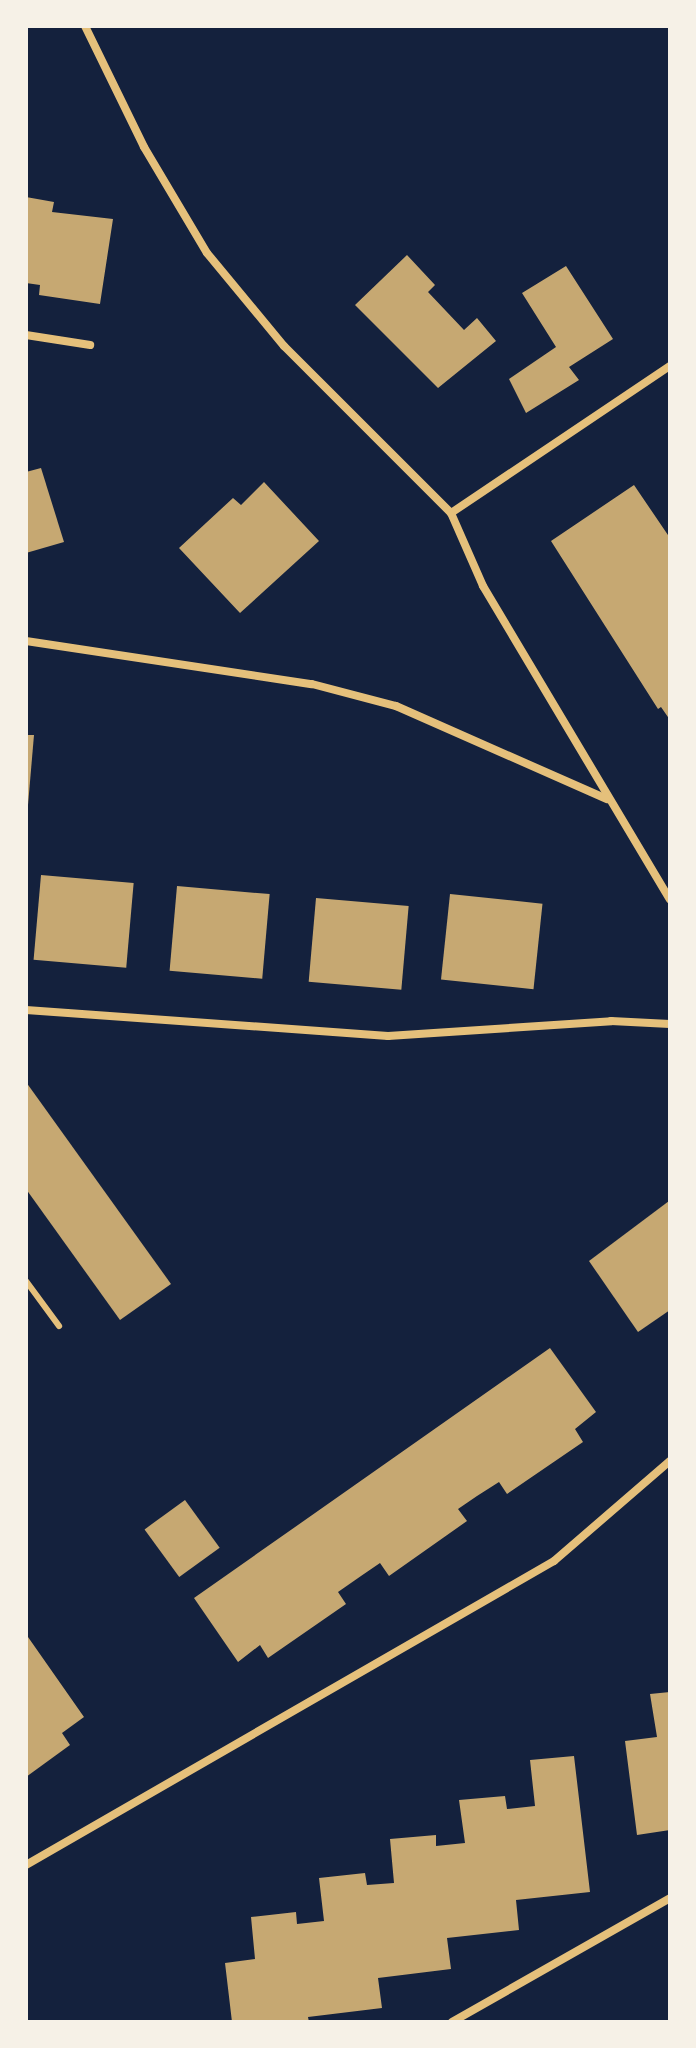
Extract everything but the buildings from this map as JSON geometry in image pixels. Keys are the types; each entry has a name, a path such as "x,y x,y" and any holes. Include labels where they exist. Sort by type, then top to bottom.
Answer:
{"street":[{"path":"85,26 144,147 207,253 284,346 451,513 483,586 607,799 670,900"},
{"path":"26,335 90,345"},
{"path":"451,513 670,366"},
{"path":"26,641 312,684 396,706 607,799"},
{"path":"26,1010 388,1036 611,1021 670,1024"},
{"path":"26,1865 554,1561 670,1461"},
{"path":"452,2022 670,1898"}],"lane":[{"path":"26,1281 59,1326"}]}
